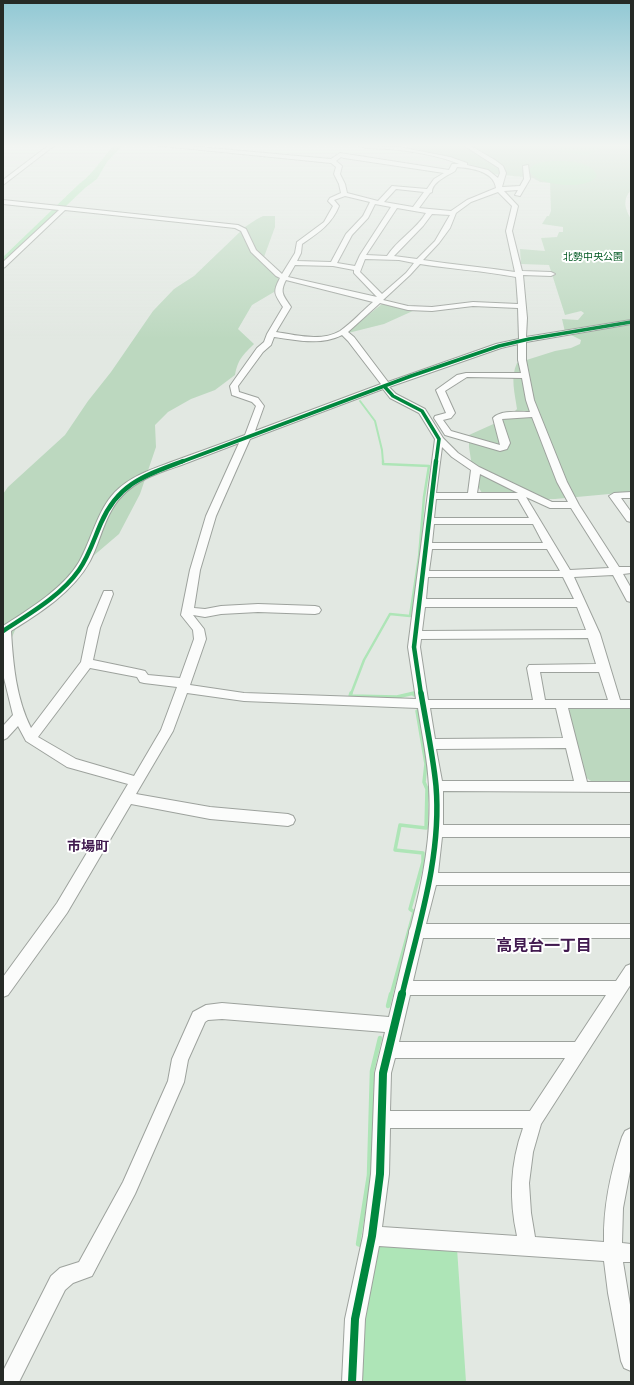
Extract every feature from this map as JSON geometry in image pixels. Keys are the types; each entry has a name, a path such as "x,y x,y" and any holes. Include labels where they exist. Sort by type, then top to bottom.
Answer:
{"street":[{"path":"3,266 62,211 61,210"},
{"path":"77,210 236,226 242,228 253,251 278,275 285,278 380,299 408,308 420,309 473,304 522,306"},
{"path":"3,990 62,908 167,731 200,640 198,629 187,615 195,570 211,516 248,437 260,406 255,400 235,393 234,386 260,350 268,343 271,334 287,307 278,292 278,288 298,253 299,243 326,222 334,210"},
{"path":"333,264 342,244 371,210"},
{"path":"380,299 357,274 356,268 376,234 393,210"},
{"path":"418,210 430,212 452,212 456,210"},
{"path":"514,210 509,231 518,274 522,306 524,376 534,414 559,475 574,505 616,571 631,598"},
{"path":"389,258 396,248 414,231 430,212"},
{"path":"271,334 315,339 332,337 343,332 408,274 419,260 436,244 447,228 454,214 452,212"},
{"path":"363,257 419,260 457,268 482,269 518,274 551,274"},
{"path":"293,263 333,264 356,268"},
{"path":"138,782 72,763 30,738 20,716 7,666 4,630 30,613 74,577 88,555 112,501 136,480 155,471 385,386 499,346 631,322"},
{"path":"343,332 351,339 393,396 422,411 439,439 455,455 476,469 522,494 550,505 574,505"},
{"path":"524,376 466,375 460,377 440,390 451,413 448,416 438,418 448,433 500,448 504,447 505,443 497,420 498,417 534,414"},
{"path":"352,1382 355,1319 372,1236 380,1174 383,1073 393,1025 430,879 436,831 436,786 414,647 417,635 419,603 430,521 431,496 439,439"},
{"path":"472,496 476,469"},
{"path":"431,496 522,494"},
{"path":"522,494 567,574 581,603 594,634 615,704"},
{"path":"631,495 614,496 631,519"},
{"path":"430,521 536,520"},
{"path":"427,546 551,546"},
{"path":"424,574 567,574 631,570"},
{"path":"30,738 87,663 94,628 108,594"},
{"path":"419,603 581,603"},
{"path":"187,611 205,613 221,610 258,608 315,610"},
{"path":"198,629 205,613"},
{"path":"417,635 594,634"},
{"path":"87,663 142,674 144,679 244,698 378,701 423,704 631,704"},
{"path":"540,704 533,668 604,668"},
{"path":"561,704 582,786"},
{"path":"3,735 20,716"},
{"path":"430,744 571,742"},
{"path":"436,786 631,786"},
{"path":"127,798 210,813 288,820"},
{"path":"436,831 631,831"},
{"path":"430,879 631,879"},
{"path":"416,931 631,932"},
{"path":"528,1246 524,1229 520,1179 525,1144 534,1120 631,971"},
{"path":"403,988 619,988"},
{"path":"8,1382 58,1283 67,1275 85,1269 129,1188 176,1082 180,1059 199,1018 206,1013 222,1011 393,1025"},
{"path":"388,1050 579,1050"},
{"path":"382,1119 534,1120"},
{"path":"631,1137 619,1175 613,1222 622,1252 631,1361"},
{"path":"372,1236 622,1252"}],"green space":[{"name":"北勢中央公園","path":"551,210 626,210 631,219 631,492 555,499 505,500 482,493 474,480 469,447 469,435 509,417 517,409 513,380 517,363 555,351 571,348 580,344 581,340 565,332 562,319 578,320 584,313 581,311 565,315 549,265 521,264 520,249 545,251 541,238 557,237 559,232 563,232 563,227 542,224 547,216 549,216"},
{"path":"263,216 275,216 275,227 264,257 276,269 279,279 274,292 252,305 238,329 254,344 242,358 235,375 215,390 191,399 168,412 155,425 156,447 140,494 119,534 85,563 16,628 3,658 3,494 8,487 65,435 153,311 174,289 194,276 245,227"},
{"path":"382,304 415,310 384,324 344,334"},
{"path":"572,707 631,707 631,781 591,781 585,777 568,711"}],"shaded area":[{"path":"379,1243 457,1248 466,1382 361,1382 363,1329"}],"waterway":[{"path":"3,262 37,231 57,210"},
{"path":"360,401 375,421 382,450 383,462"},
{"path":"351,694 364,660 390,614 410,616 419,557 424,497 429,466 383,464 383,462"},
{"path":"351,693 350,696 397,697 414,694"},
{"path":"391,995 414,912 410,909 423,862 423,853 395,850 400,825 426,828 427,789 424,782 426,764 417,711"},
{"path":"388,1006 391,994"},
{"path":"361,1245 358,1244 369,1175 372,1071 380,1038"}],"cycle path":[{"path":"3,631 44,603 73,578 84,562 112,502 123,490 145,475 411,376 499,346 529,339 631,322"},
{"path":"352,1382 355,1319 372,1236 380,1174 383,1073 430,879 436,831 436,786 414,647 439,439 422,411 393,396 384,386"}],"district":[{"name":"市場町","path":"88,847"},
{"name":"高見台一丁目","path":"544,946"}]}
